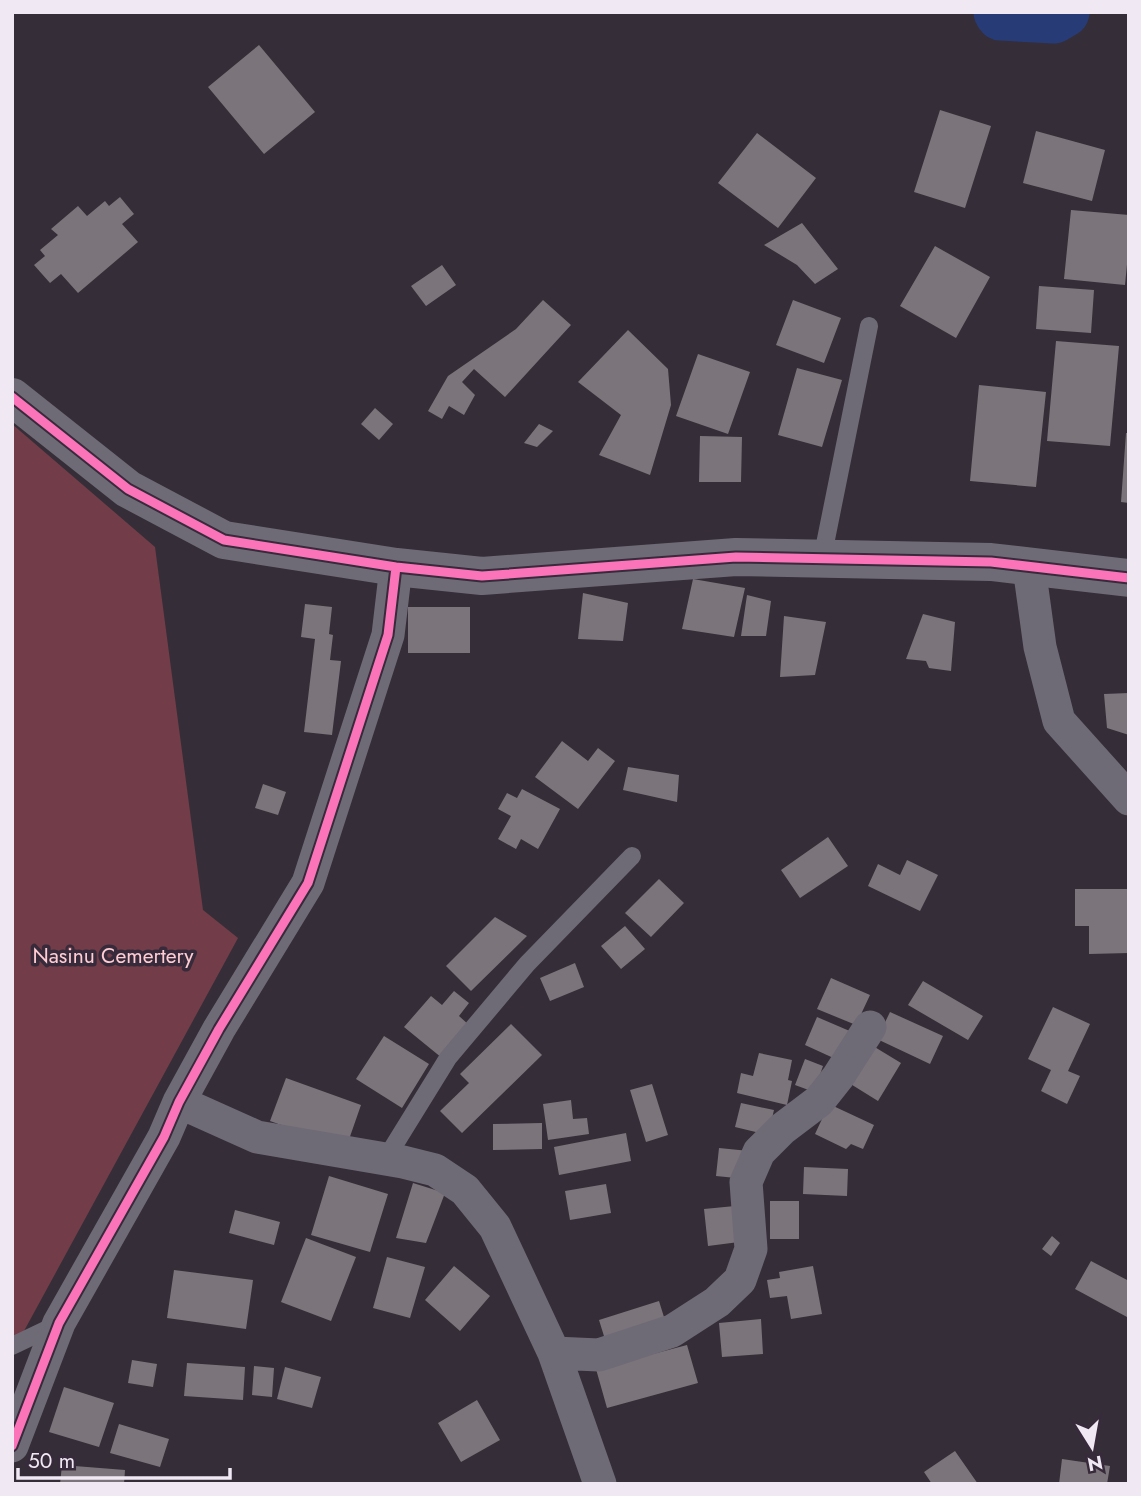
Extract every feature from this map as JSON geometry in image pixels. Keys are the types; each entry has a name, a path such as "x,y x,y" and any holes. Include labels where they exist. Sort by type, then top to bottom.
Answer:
{"street":[{"path":"12,397 128,489 224,540 396,567 482,576 736,558 992,562 1129,578"},
{"path":"12,1446 59,1323 164,1137 179,1102 219,1029 308,883 388,635 396,567"},
{"path":"1029,567 1040,647 1059,722 1129,799"},
{"path":"554,1353 599,1355 672,1331 717,1301 740,1280 751,1249 746,1182 759,1152 782,1129 819,1101 870,1027"},
{"path":"179,1102 257,1137 435,1170 465,1191 495,1227 554,1353 600,1484"}],"lane":[{"path":"822,559 869,326"},
{"path":"385,1160 449,1058 527,964 632,856"},
{"path":"12,1346 59,1323"}],"green space":[{"name":"Nasinu Cemertery","path":"12,424 155,547 203,910 238,938 12,1353"}],"building":[{"path":"259,45 315,112 264,154 208,87"},
{"path":"940,110 991,126 965,208 914,192"},
{"path":"1036,131 1105,150 1092,201 1023,183"},
{"path":"757,133 816,178 778,228 718,183"},
{"path":"120,197 134,214 122,224 138,242 78,293 61,274 50,283 34,265 45,256 40,250 58,235 51,229 78,206 87,216 105,201 109,206"},
{"path":"1071,210 1129,215 1125,285 1064,279"},
{"path":"802,223 838,269 815,284 797,265 764,245"},
{"path":"935,246 990,277 956,338 900,306"},
{"path":"442,265 456,285 426,306 411,286"},
{"path":"1039,286 1094,290 1091,333 1036,329"},
{"path":"543,300 571,325 505,397 474,369 462,382 475,395 464,415 449,406 442,419 428,411 448,376 516,329"},
{"path":"793,300 841,318 824,363 776,345"},
{"path":"628,330 668,369 671,405 650,475 599,455 621,415 578,382"},
{"path":"1056,341 1119,346 1110,446 1047,441"},
{"path":"698,354 750,372 728,434 676,416"},
{"path":"797,368 842,380 822,447 778,435"},
{"path":"979,385 1046,392 1036,487 970,481"},
{"path":"375,408 393,424 379,440 361,424"},
{"path":"539,424 553,431 537,447 524,443"},
{"path":"1126,433 1129,433 1129,503 1121,502"},
{"path":"700,436 742,437 741,482 699,482"},
{"path":"693,579 745,588 734,637 682,629"},
{"path":"583,593 628,603 623,641 578,639"},
{"path":"747,595 771,601 766,636 741,636"},
{"path":"305,604 332,607 330,660 341,661 332,735 304,732 315,639 301,637"},
{"path":"408,607 470,607 470,653 408,653"},
{"path":"923,614 955,622 951,671 929,668 926,661 906,659"},
{"path":"784,616 826,622 815,675 780,677"},
{"path":"1129,693 1129,735 1107,728 1104,694"},
{"path":"562,741 588,761 598,748 615,761 578,809 535,777"},
{"path":"628,767 679,775 677,802 623,790"},
{"path":"263,784 286,792 278,815 255,808"},
{"path":"522,789 560,809 538,849 521,839 516,849 498,839 511,816 498,809 507,793 517,798"},
{"path":"828,837 848,866 800,898 781,870"},
{"path":"907,860 938,875 920,911 868,886 878,864 900,875"},
{"path":"659,879 684,903 651,937 625,913"},
{"path":"1075,889 1129,889 1129,953 1089,954 1089,926 1075,926"},
{"path":"495,917 527,936 471,991 446,966"},
{"path":"625,926 645,949 621,969 601,946"},
{"path":"575,963 584,987 550,1001 540,978"},
{"path":"831,978 870,995 856,1025 817,1009"},
{"path":"923,981 983,1016 968,1040 908,1005"},
{"path":"454,991 469,1003 459,1016 469,1025 442,1058 404,1027 431,996 442,1005"},
{"path":"1053,1007 1090,1024 1068,1071 1080,1076 1067,1104 1041,1091 1051,1070 1028,1059"},
{"path":"890,1012 943,1036 930,1064 877,1039"},
{"path":"817,1017 852,1032 840,1061 805,1045"},
{"path":"511,1024 542,1055 462,1133 440,1111 469,1083 460,1074"},
{"path":"384,1036 429,1064 402,1108 356,1079"},
{"path":"873,1046 901,1063 878,1101 849,1083"},
{"path":"759,1053 792,1060 788,1080 792,1081 787,1105 737,1093 741,1073 753,1076"},
{"path":"805,1059 823,1066 814,1092 795,1085"},
{"path":"286,1078 361,1105 346,1148 270,1121"},
{"path":"652,1084 668,1135 646,1142 630,1090"},
{"path":"571,1100 573,1119 587,1118 589,1134 548,1140 543,1104"},
{"path":"741,1103 774,1110 768,1135 735,1127"},
{"path":"829,1104 874,1125 863,1149 851,1144 846,1149 815,1134"},
{"path":"542,1123 542,1149 493,1150 493,1124"},
{"path":"626,1133 631,1161 559,1175 554,1147"},
{"path":"719,1148 749,1151 746,1179 716,1176"},
{"path":"804,1167 848,1169 847,1196 803,1194"},
{"path":"329,1176 388,1194 370,1252 311,1235"},
{"path":"413,1183 445,1193 426,1243 396,1238"},
{"path":"606,1184 611,1213 570,1220 565,1191"},
{"path":"770,1201 799,1201 799,1239 770,1239"},
{"path":"735,1206 739,1242 708,1246 704,1209"},
{"path":"235,1210 280,1222 274,1245 229,1233"},
{"path":"1052,1236 1060,1243 1051,1256 1042,1249"},
{"path":"306,1238 356,1257 331,1321 281,1302"},
{"path":"387,1257 425,1267 410,1318 373,1308"},
{"path":"1091,1261 1129,1281 1127,1317 1075,1289"},
{"path":"454,1266 490,1296 460,1331 425,1300"},
{"path":"813,1266 822,1314 791,1319 787,1296 770,1298 767,1280 780,1278 779,1272"},
{"path":"174,1270 253,1280 246,1329 167,1318"},
{"path":"659,1301 668,1330 608,1349 599,1320"},
{"path":"761,1319 763,1354 722,1357 719,1323"},
{"path":"687,1345 698,1383 607,1408 596,1369"},
{"path":"132,1360 157,1364 153,1387 128,1383"},
{"path":"187,1363 245,1367 243,1400 184,1396"},
{"path":"254,1366 274,1368 272,1397 252,1395"},
{"path":"285,1367 321,1377 312,1408 277,1399"},
{"path":"64,1387 114,1403 99,1447 49,1432"},
{"path":"477,1400 500,1440 461,1462 438,1423"},
{"path":"119,1424 169,1439 160,1467 110,1453"},
{"path":"955,1451 978,1484 932,1484 924,1472"},
{"path":"1062,1459 1110,1466 1107,1484 1059,1484"},
{"path":"62,1465 125,1470 124,1484 60,1484"}],"waterway":[{"path":"999,12 1001,15 1054,18 1064,12"}],"cycle path":[{"path":"12,397 128,489 224,540 396,567 482,576 736,557 991,562 1129,578"},
{"path":"12,1446 59,1323 164,1137 179,1102 219,1029 308,883 388,635 396,567"}]}
